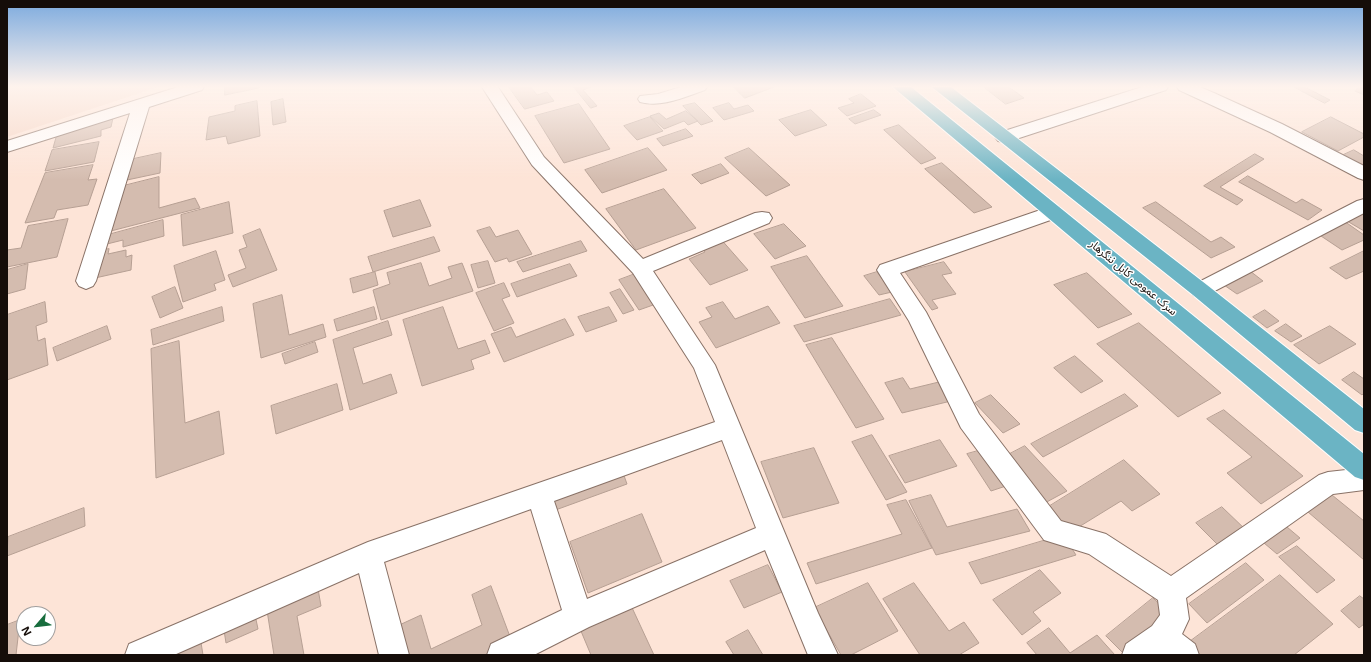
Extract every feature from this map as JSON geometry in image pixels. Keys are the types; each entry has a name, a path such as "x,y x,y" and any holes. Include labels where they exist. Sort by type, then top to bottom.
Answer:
{"highway":[{"name":"سرک عمومی کابل ننگرهار","path":"938,118 1364,469"},
{"path":"979,118 1200,290 1364,423"}],"street":[{"path":"7,146 99,118"},
{"path":"86,281 137,118"},
{"path":"510,118 538,162 640,268 704,365 808,624 823,655"},
{"path":"1004,137 1064,118"},
{"path":"1254,118 1301,140 1364,174"},
{"path":"1200,290 1364,205"},
{"path":"1052,212 887,270 918,318 970,421 1053,531 1096,543 1171,592 1175,619 1162,636 1137,655"},
{"path":"640,268 762,218"},
{"path":"140,655 368,556 729,427"},
{"path":"1171,592 1328,483 1364,479"},
{"path":"539,495 579,617"},
{"path":"502,655 579,617 772,534"},
{"path":"368,556 394,655"},
{"path":"1162,636 1184,655"}],"shaded area":[{"path":"7,118 65,118 7,137"}],"building":[{"path":"113,118 111,127 101,130 101,136 53,148 57,134"},
{"path":"209,118 258,118 260,136 228,144 226,136 206,140"},
{"path":"272,118 285,118 286,122 273,125"},
{"path":"536,118 589,118 610,149 564,163"},
{"path":"651,118 663,131 637,140 624,126"},
{"path":"652,118 694,118 698,121 688,125 684,121 664,129"},
{"path":"694,118 710,118 713,121 701,125"},
{"path":"786,118 819,118 827,125 795,136 779,120"},
{"path":"852,118 873,118 855,124 849,119"},
{"path":"1329,118 1333,118 1364,134 1364,137 1338,151 1302,132"},
{"path":"899,125 936,158 921,164 884,130"},
{"path":"686,129 693,136 663,146 657,139"},
{"path":"99,142 94,162 45,171 52,150"},
{"path":"648,148 667,170 602,193 585,170"},
{"path":"749,148 790,185 766,196 725,158"},
{"path":"1354,150 1364,156 1364,169 1341,156"},
{"path":"161,153 160,173 127,180 129,160"},
{"path":"1255,154 1264,159 1220,187 1243,200 1237,205 1204,186"},
{"path":"942,163 992,207 974,213 925,169"},
{"path":"721,164 729,173 701,184 692,175"},
{"path":"93,165 88,180 97,179 88,205 57,210 54,218 25,223 45,173"},
{"path":"1248,176 1296,203 1302,199 1322,210 1308,220 1239,182"},
{"path":"159,177 159,208 195,198 200,208 107,232 123,186"},
{"path":"664,189 696,228 636,250 606,209"},
{"path":"420,200 431,226 393,237 384,211"},
{"path":"229,202 233,233 183,246 181,215"},
{"path":"1156,202 1211,242 1221,237 1235,247 1211,258 1143,208"},
{"path":"1364,212 1364,231 1347,221"},
{"path":"68,219 57,257 7,267 7,250 21,248 28,226"},
{"path":"163,220 164,236 123,247 123,240 103,245 104,236"},
{"path":"1344,221 1364,235 1364,240 1342,250 1318,234"},
{"path":"784,224 806,246 775,259 754,234"},
{"path":"490,227 496,237 518,230 532,254 509,262 507,258 495,262 477,231"},
{"path":"260,229 277,270 233,287 228,275 246,268 239,250 247,247 243,236"},
{"path":"434,237 440,251 373,272 368,257"},
{"path":"719,237 748,270 710,285 689,259 705,252 699,245"},
{"path":"581,241 587,251 523,272 517,262"},
{"path":"109,249 108,254 126,250 126,257 132,255 131,270 95,278 98,251"},
{"path":"216,251 225,280 214,284 216,290 183,302 174,266"},
{"path":"1364,251 1364,271 1346,279 1330,268"},
{"path":"807,256 843,306 805,318 771,267"},
{"path":"488,261 495,283 478,288 471,265"},
{"path":"944,262 952,273 942,275 956,294 932,300 938,308 932,310 905,272"},
{"path":"421,263 429,286 452,278 448,267 462,263 473,291 381,320 373,290 390,284 387,273"},
{"path":"28,264 25,289 7,294 7,270"},
{"path":"570,264 577,276 517,297 511,284"},
{"path":"1250,271 1263,281 1237,294 1224,285"},
{"path":"375,272 378,285 353,293 350,279"},
{"path":"877,272 892,292 879,295 864,276"},
{"path":"1087,273 1132,314 1098,328 1054,285"},
{"path":"635,274 656,304 639,310 619,280"},
{"path":"504,283 510,296 502,299 514,323 494,331 476,293"},
{"path":"175,287 183,308 160,318 152,297"},
{"path":"620,289 634,310 623,314 610,293"},
{"path":"282,295 289,335 323,324 326,337 261,358 253,304"},
{"path":"890,299 901,315 804,342 794,326"},
{"path":"45,302 47,322 36,326 38,341 45,338 48,365 7,380 7,315"},
{"path":"723,302 735,319 768,306 780,323 716,348 699,322 712,317 706,308"},
{"path":"222,307 224,321 153,345 151,330"},
{"path":"374,307 377,319 337,331 334,320"},
{"path":"443,307 458,349 485,340 490,353 471,360 474,369 422,386 403,320"},
{"path":"609,307 617,321 586,332 578,317"},
{"path":"1265,310 1279,321 1267,328 1253,317"},
{"path":"565,319 574,335 504,362 491,334 511,327 516,337"},
{"path":"388,321 392,335 353,348 363,384 391,374 397,393 350,410 333,340"},
{"path":"1139,323 1221,393 1178,417 1097,344"},
{"path":"1286,324 1302,336 1291,342 1275,331"},
{"path":"107,326 111,339 57,361 53,348"},
{"path":"1330,326 1356,344 1319,364 1294,345"},
{"path":"832,338 884,419 856,428 806,345"},
{"path":"179,341 185,423 219,411 224,454 156,478 151,349"},
{"path":"315,342 318,352 285,364 282,354"},
{"path":"1075,356 1103,381 1081,393 1054,368"},
{"path":"1354,372 1364,379 1364,393 1362,395 1342,380"},
{"path":"903,378 910,389 943,381 955,400 902,413 885,383"},
{"path":"337,384 343,410 276,434 271,406"},
{"path":"1125,394 1138,406 1043,457 1031,444"},
{"path":"991,395 1020,424 1003,433 975,403"},
{"path":"1224,410 1303,476 1261,504 1227,473 1252,457 1207,419"},
{"path":"872,435 907,492 886,500 852,442"},
{"path":"940,440 957,466 905,483 889,456"},
{"path":"1025,446 1067,491 1043,504 1002,458"},
{"path":"814,448 839,503 783,518 761,462"},
{"path":"985,449 1009,485 991,491 967,454"},
{"path":"1124,460 1160,494 1132,511 1121,501 1069,533 1045,509"},
{"path":"622,470 627,484 550,512 545,496"},
{"path":"931,495 947,527 1017,509 1030,531 936,555 909,501"},
{"path":"1332,495 1364,521 1364,560 1308,512"},
{"path":"906,500 932,548 816,584 807,563 902,534 887,505"},
{"path":"1222,507 1247,531 1221,548 1196,523"},
{"path":"84,508 85,526 7,556 8,537"},
{"path":"642,514 662,562 588,593 570,542"},
{"path":"1287,527 1300,538 1277,554 1264,543"},
{"path":"1063,535 1076,555 981,584 969,563"},
{"path":"1297,546 1335,580 1317,593 1279,557"},
{"path":"1246,563 1264,580 1207,623 1189,604"},
{"path":"768,565 782,592 744,608 730,581"},
{"path":"1040,570 1061,593 1033,612 1041,621 1022,635 993,600"},
{"path":"1280,575 1333,624 1294,655 1199,655 1188,643"},
{"path":"317,583 321,606 297,616 304,655 274,655 266,604"},
{"path":"868,583 898,631 851,655 841,655 814,608"},
{"path":"914,583 949,631 964,622 979,643 959,655 920,655 883,599"},
{"path":"491,586 512,642 486,655 403,655 395,627 421,615 431,649 482,625 472,595"},
{"path":"1360,596 1364,599 1364,624 1359,628 1341,611"},
{"path":"1153,598 1171,615 1123,653 1106,636"},
{"path":"628,599 654,655 591,655 578,624"},
{"path":"254,610 258,629 226,643 223,624"},
{"path":"16,622 16,655 7,655 7,625"},
{"path":"1049,628 1070,653 1097,635 1115,655 1037,655 1027,643"},
{"path":"199,630 203,655 157,655"},
{"path":"748,630 763,655 734,655 726,642"}]}
